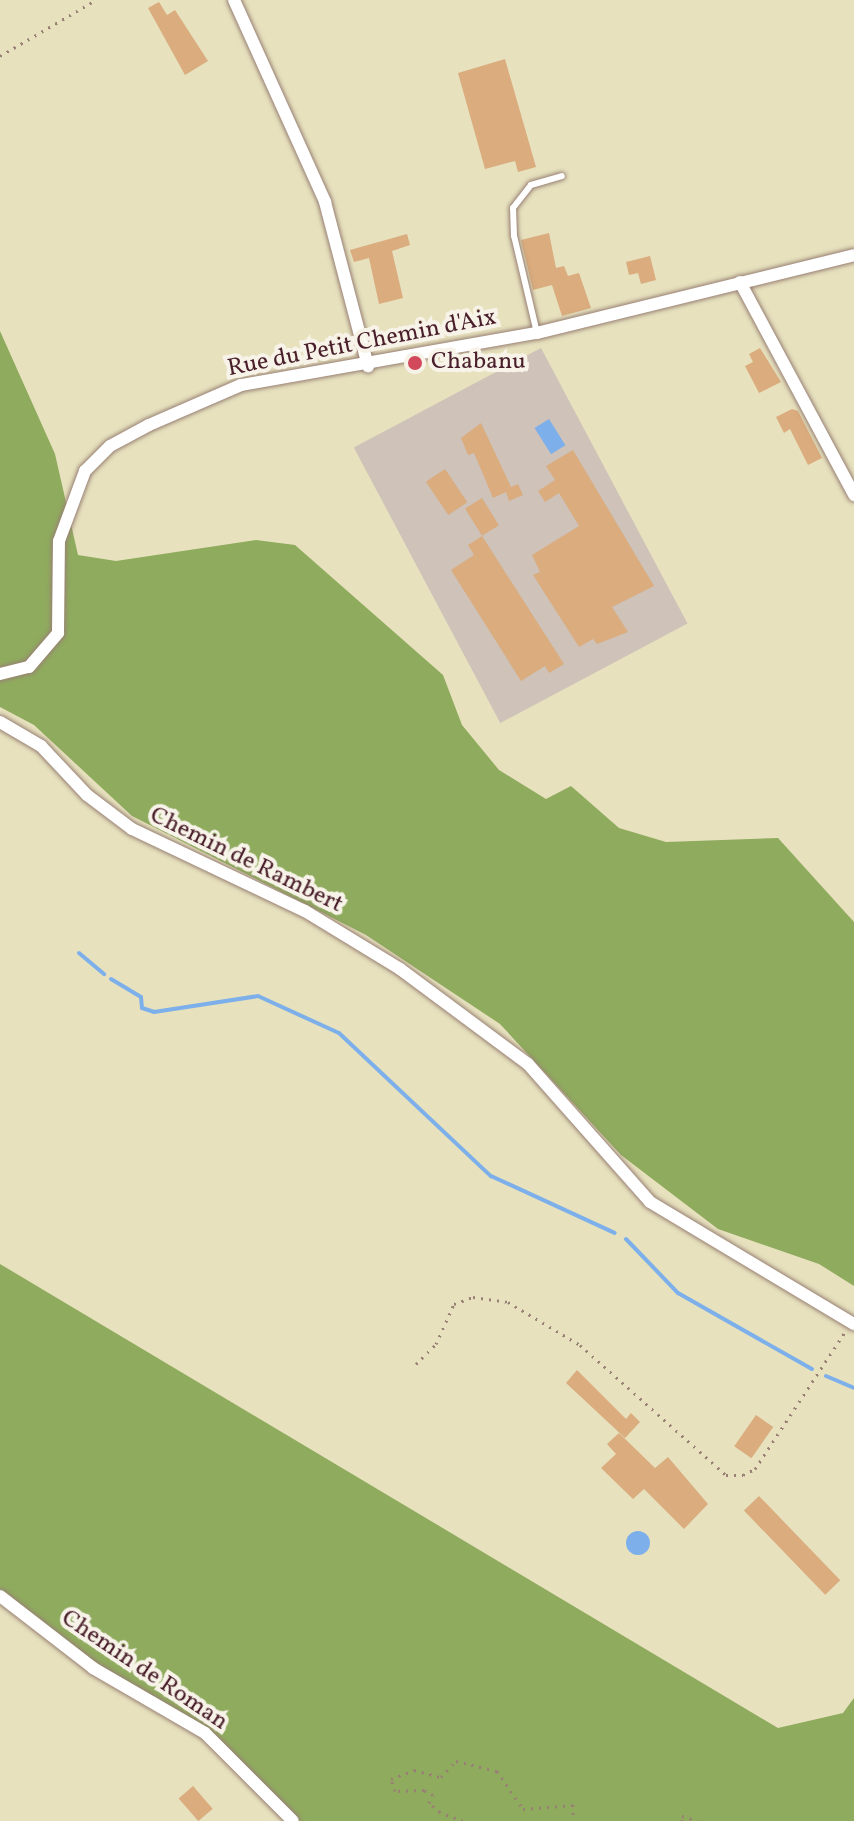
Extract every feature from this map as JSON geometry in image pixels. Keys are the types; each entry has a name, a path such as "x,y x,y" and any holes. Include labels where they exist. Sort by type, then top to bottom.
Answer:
{"street":[{"path":"234,0 325,202 368,366"},
{"name":"Rue du Petit Chemin d'Aix","path":"0,674 29,667 58,633 59,541 85,471 110,446 241,385 368,366 537,333 854,255"},
{"path":"740,282 854,495"},
{"name":"Chemin de Rambert","path":"0,722 41,746 87,795 132,829 305,911 400,969 528,1064 626,1181 650,1202 853,1323"},
{"name":"Chemin de Roman","path":"0,1596 93,1668 205,1733 293,1821"}],"lane":[{"path":"537,333 514,236 513,208 531,185 562,176"}],"path":[{"path":"0,56 96,0"},
{"path":"416,1364 436,1344 454,1304 473,1297 500,1299 580,1345 726,1475 743,1475 755,1469 853,1323"},
{"path":"463,1821 440,1812 429,1803 433,1795 424,1790 395,1791 391,1779 414,1770 441,1777 456,1761 497,1771 523,1809 573,1805 573,1821"},
{"path":"682,1821 682,1816 698,1821"}],"shaded area":[{"path":"541,348 687,623 500,723 354,448"}],"green space":[{"path":"0,331 55,454 78,555 116,561 256,540 295,545 443,675 462,725 499,770 546,799 571,786 619,828 666,842 778,838 854,922 854,1286 819,1264 718,1229 621,1155 500,1024 366,935 132,816 34,725 0,707"},
{"path":"0,1264 778,1728 843,1713 854,1698 854,1821 293,1821 226,1753 93,1668 0,1596"}],"water":[{"path":"549,419 565,445 551,454 535,428"},
{"path":"638,1531 647,1534 650,1543 647,1552 638,1555 629,1552 626,1543 629,1534"}],"building":[{"path":"159,2 167,15 175,10 208,61 185,75 148,8"},
{"path":"505,59 536,167 518,172 515,161 485,169 458,73"},
{"path":"549,233 556,268 564,266 568,276 579,273 591,308 562,316 552,285 533,290 521,240"},
{"path":"407,234 410,245 392,251 403,298 379,304 369,258 354,262 350,250"},
{"path":"650,256 656,280 641,284 638,273 629,275 626,262"},
{"path":"760,348 781,382 759,393 745,366 753,362 749,354"},
{"path":"792,409 798,411 822,458 808,465 790,429 784,433 776,417"},
{"path":"481,423 511,487 518,484 523,495 509,501 506,492 493,498 474,453 468,455 461,438"},
{"path":"573,450 654,586 612,607 628,632 597,644 593,639 579,647 533,575 540,572 532,555 579,526 559,493 545,502 538,491 555,480 546,466"},
{"path":"445,469 467,502 448,515 426,482"},
{"path":"482,498 499,525 482,536 465,509"},
{"path":"482,536 564,664 549,673 545,666 521,681 451,570 474,555 468,545"},
{"path":"577,1370 626,1419 631,1413 640,1422 625,1438 566,1383"},
{"path":"756,1415 773,1427 751,1458 734,1446"},
{"path":"619,1433 655,1468 668,1457 708,1504 684,1529 644,1489 633,1499 601,1468 616,1454 607,1444"},
{"path":"759,1496 840,1580 825,1595 744,1511"},
{"path":"193,1786 213,1809 198,1821 179,1798"}],"waterway":[{"path":"79,953 104,974"},
{"path":"111,979 141,997 142,1008 154,1012 258,996 339,1033 491,1176 615,1233"},
{"path":"626,1239 678,1293 812,1369"},
{"path":"826,1376 854,1388"}],"place":[{"name":"Chabanu","path":"415,363"}]}
